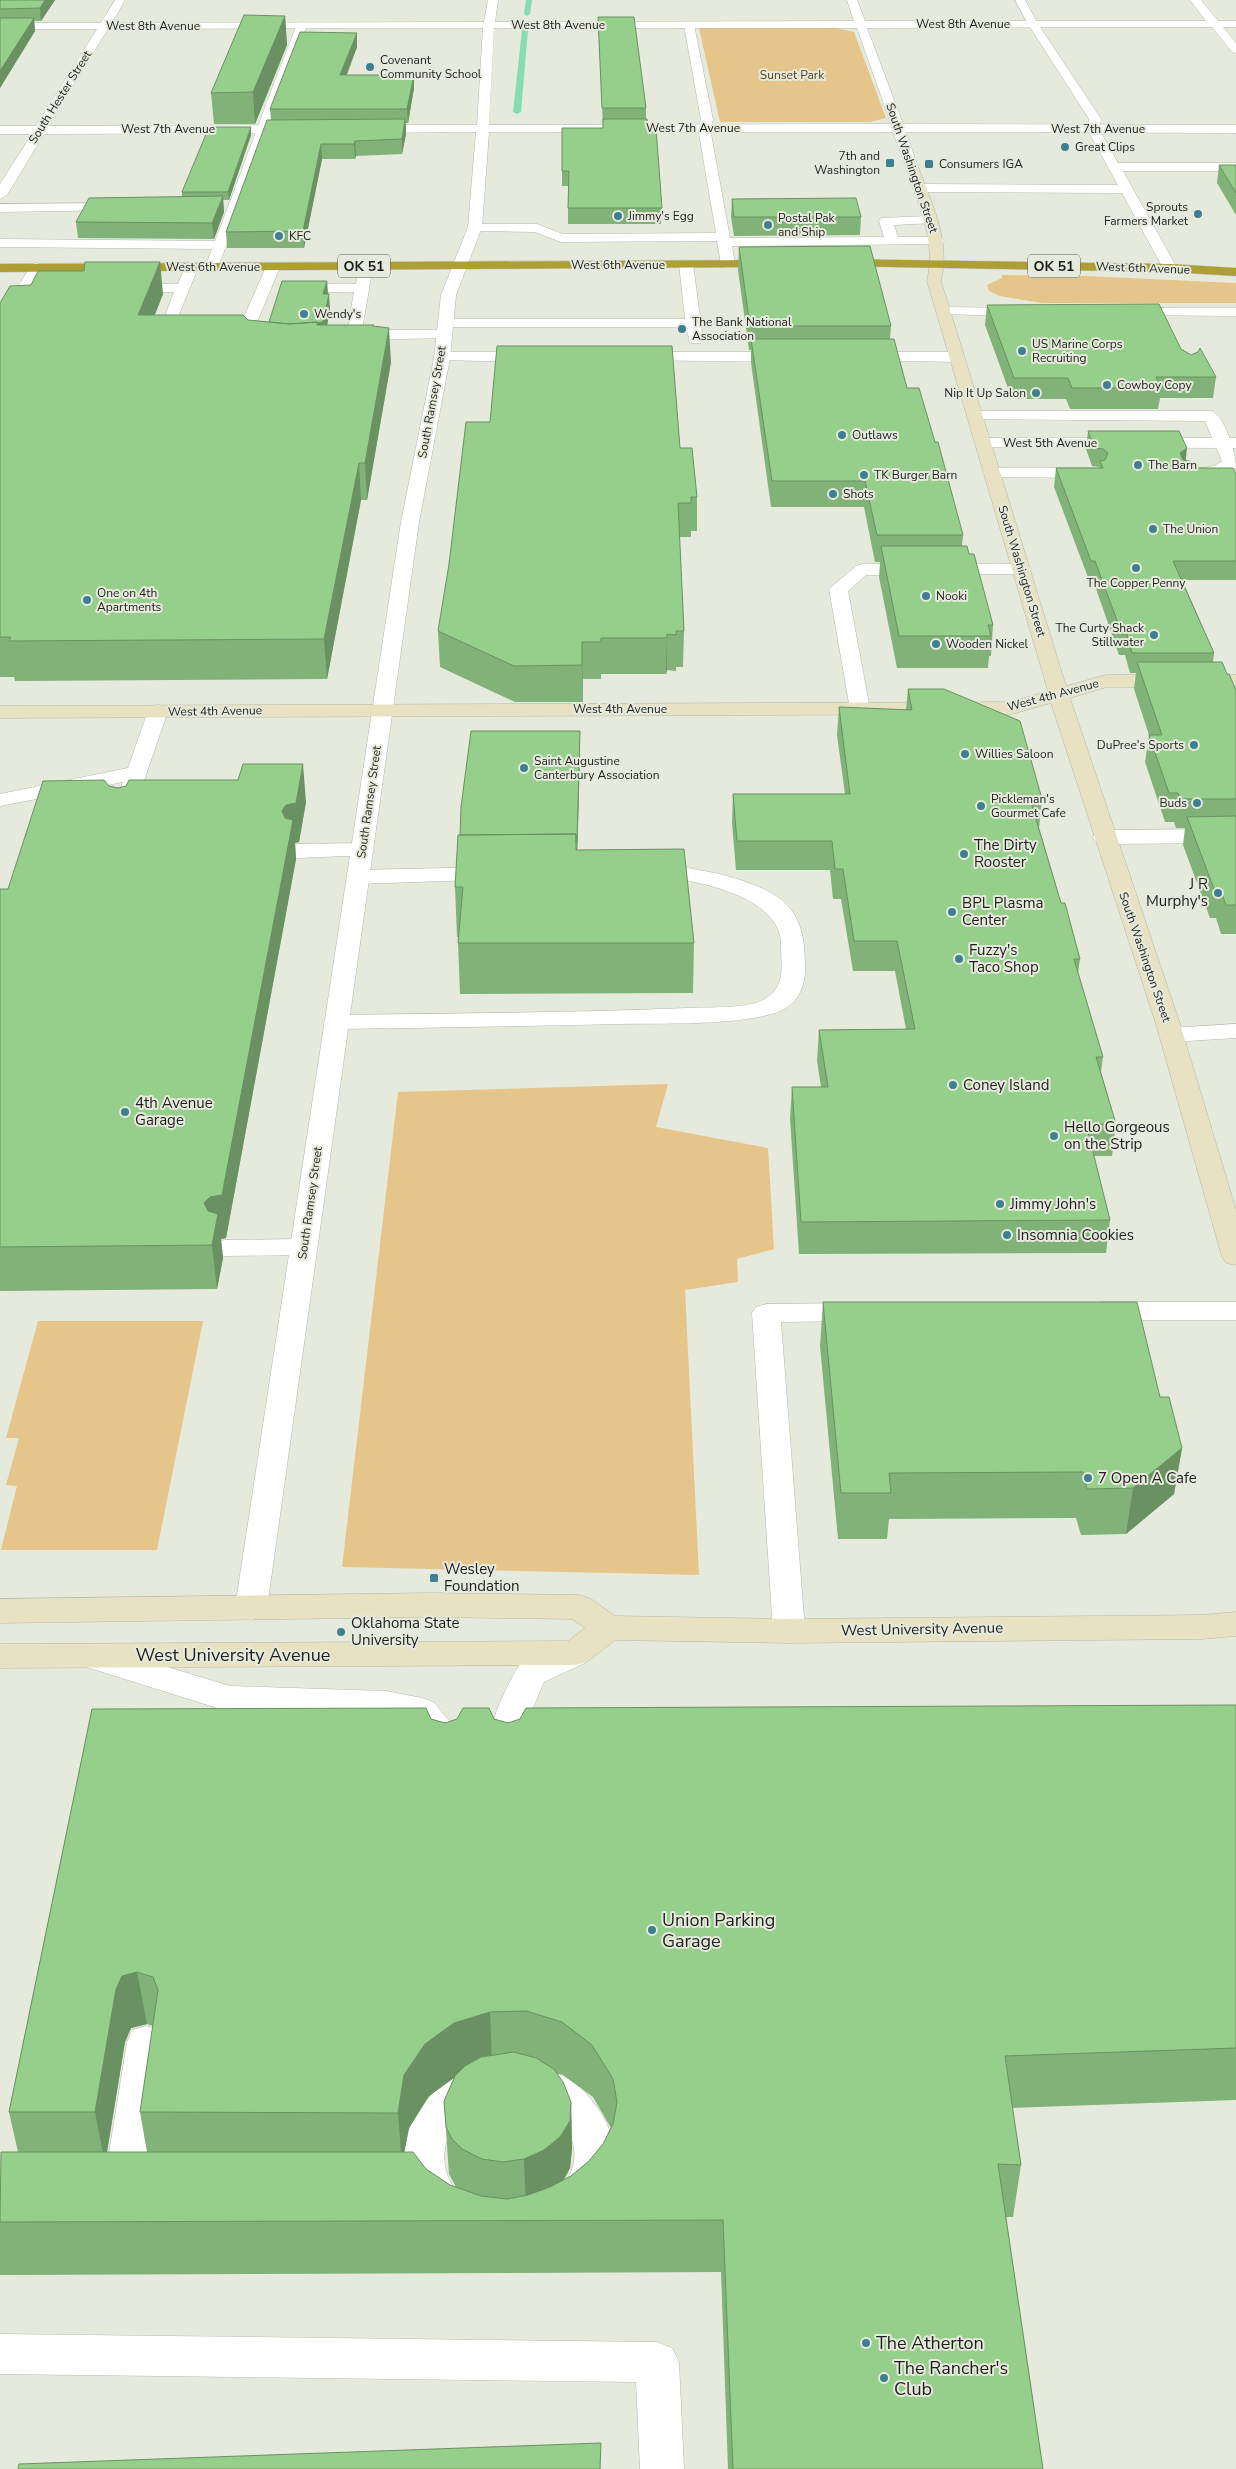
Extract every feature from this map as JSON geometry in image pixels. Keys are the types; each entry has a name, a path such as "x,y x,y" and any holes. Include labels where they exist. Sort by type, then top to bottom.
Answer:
{"highway":[{"name":"West 6th Avenue","path":"0,268 728,264 790,260"},
{"name":"West 6th Avenue","path":"821,263 1170,268 1236,272"}],"street":[{"name":"South Hester Street","path":"0,195 120,0"},
{"name":"South Ramsey Street","path":"251,1608 410,522 442,357 451,287 470,249 474,228 483,129 489,25 493,0"},
{"name":"South Washington Street","path":"852,0 899,128 937,241 938,264 934,281 1059,695 1104,837 1171,1035 1236,1257"},
{"path":"1020,0 1033,24 1095,119 1093,129 1170,268"},
{"path":"1195,0 1236,50"},
{"name":"West 8th Avenue","path":"0,26 1236,24"},
{"path":"212,267 230,206 302,25"},
{"path":"689,25 707,120 704,128 728,264"},
{"name":"West 7th Avenue","path":"0,130 310,129"},
{"name":"West 7th Avenue","path":"358,129 1236,129"},
{"path":"1115,167 1236,167"},
{"path":"918,188 1127,189"},
{"path":"33,243 52,207"},
{"path":"0,208 139,207"},
{"path":"892,241 886,221 929,220"},
{"path":"474,228 536,228 561,238 937,241"},
{"path":"786,241 790,260"},
{"path":"0,243 220,244"},
{"path":"686,264 697,357"},
{"path":"354,336 366,266"},
{"path":"0,309 15,304 37,267"},
{"path":"171,319 191,267"},
{"path":"273,267 244,335 256,348 274,349"},
{"path":"116,288 183,288"},
{"path":"265,288 362,288"},
{"path":"19,297 35,297"},
{"path":"944,311 1032,312"},
{"path":"1111,312 1162,318 1236,312"},
{"path":"311,349 330,347 354,336 445,329 693,323"},
{"path":"442,357 550,357"},
{"path":"618,357 805,357"},
{"path":"844,357 957,357"},
{"path":"975,416 1211,416 1230,443 1231,462 1226,468 1213,472 1188,473"},
{"name":"West 5th Avenue","path":"983,443 1230,443"},
{"path":"992,473 1095,473"},
{"path":"860,709 838,589 862,570 1022,569"},
{"name":"West 4th Avenue","path":"0,712 1012,708 1106,681 1236,681"},
{"path":"125,809 158,711"},
{"path":"0,800 137,773"},
{"path":"1104,837 1236,836"},
{"path":"298,851 363,850"},
{"path":"336,1022 744,1012 771,1006 788,994 793,978 793,939 780,910 750,892 708,878 674,872 630,872"},
{"path":"358,877 519,874"},
{"path":"1171,1035 1236,1031"},
{"path":"225,1248 303,1247"},
{"path":"1072,1311 1236,1311"},
{"path":"789,1631 766,1313 885,1312"},
{"path":"0,1611 430,1605 579,1607 608,1628 575,1653 531,1674 508,1727 509,1760"},
{"name":"West University Avenue","path":"608,1628 789,1631 1202,1627 1236,1624"},
{"name":"West University Avenue","path":"0,1656 575,1653"},
{"path":"92,1656 230,1699 386,1704 422,1711 443,1734 445,1751"},
{"path":"124,2184 146,2042"},
{"path":"516,2080 543,2086 551,2090 567,2099 585,2119 594,2143 593,2166 584,2190 573,2203 544,2224 517,2231 490,2230 464,2221 442,2205 428,2185 422,2160 426,2135 440,2112 461,2094 488,2084 516,2080"},
{"path":"85,2183 163,2184"},
{"path":"389,2185 428,2185"},
{"path":"0,2354 657,2362 662,2469"}],"green space":[{"name":"Sunset Park","path":"699,28 836,28 854,32 886,118 870,122 720,122"},
{"path":"1002,275 1085,276 1236,283 1236,303 1042,303 1000,296 989,291 987,285 1002,278"},
{"path":"668,1084 656,1127 768,1148 774,1249 737,1259 738,1282 685,1290 699,1575 342,1567 398,1092"},
{"path":"38,1321 203,1321 157,1550 1,1550 17,1486 6,1485 19,1438 6,1438"}],"building":[{"path":"0,0 45,0 40,8 0,9"},
{"path":"244,15 285,16 253,92 211,93"},
{"path":"598,17 634,17 646,108 602,108"},
{"path":"0,18 34,18 0,71"},
{"path":"300,32 357,33 340,75 414,75 407,109 270,109"},
{"path":"405,119 402,139 355,141 354,144 321,144 303,231 226,232 267,120"},
{"path":"603,119 647,119 649,128 656,128 662,208 568,208 569,171 562,171 562,128 603,128"},
{"path":"209,127 251,127 228,192 182,192"},
{"path":"1219,165 1236,165 1236,193"},
{"path":"223,196 212,223 76,222 89,198"},
{"path":"856,198 861,217 734,217 732,199"},
{"path":"870,246 891,326 750,326 739,247"},
{"path":"85,262 160,262 138,315 243,315 248,320 290,324 317,322 317,325 374,325 389,328 365,463 359,463 324,639 9,641 11,637 0,637 0,303 10,286 31,285 38,271 84,271"},
{"path":"282,281 327,281 323,294 329,294 323,322 290,324 269,322"},
{"path":"1159,304 1181,349 1191,355 1198,352 1200,348 1216,377 1156,377 1161,388 1072,388 1068,378 1014,378 987,305"},
{"path":"751,339 894,339 907,388 919,388 935,442 938,442 963,535 877,535 865,481 772,481"},
{"path":"497,346 672,346 680,448 692,448 697,497 691,497 691,503 678,503 684,631 676,631 676,635 667,634 667,638 601,638 601,642 582,642 582,665 514,666 438,631 449,564 466,422 490,422"},
{"path":"1088,431 1179,431 1187,448 1180,453 1183,460 1194,462 1197,468 1233,468 1236,474 1236,561 1173,561 1214,653 1132,653 1127,634 1122,634 1095,561 1091,561 1056,468 1103,468 1100,461 1105,460 1108,453 1103,449 1094,448"},
{"path":"881,546 967,546 969,554 974,554 993,625 988,625 991,636 899,636"},
{"path":"1137,662 1222,662 1236,690 1236,799 1180,799 1178,793 1169,793 1149,735 1162,735"},
{"path":"908,689 944,689 1020,721 1042,799 1030,799 1061,903 1065,903 1080,959 1074,959 1103,1057 1096,1057 1116,1124 1086,1124 1110,1220 801,1222 792,1087 828,1087 819,1030 915,1029 897,941 854,941 843,869 835,869 832,841 737,841 733,794 850,794 839,707 912,710"},
{"path":"471,731 580,731 577,842 576,834 460,835 461,807"},
{"name":"4th Avenue Garage","path":"243,764 303,764 296,803 286,805 282,811 285,818 293,820 222,1195 210,1197 204,1203 208,1211 218,1214 212,1245 0,1247 0,889 8,889 43,781 104,780 109,786 118,788 126,786 129,780 238,780"},
{"path":"1236,816 1236,905 1226,905 1220,889 1214,889 1187,817"},
{"path":"576,834 576,850 684,849 694,943 458,943 463,887 455,887 458,835"},
{"path":"823,1302 1137,1302 1160,1397 1169,1397 1182,1448 1133,1488 1087,1489 1083,1472 889,1473 891,1493 841,1493"},
{"name":"Union Parking Garage","path":"1236,1705 1236,2048 1005,2056 1021,2165 998,2164 1043,2469 733,2469 723,2220 0,2222 1,2152 413,2152 426,2169 450,2185 481,2196 507,2199 528,2195 550,2187 571,2176 589,2161 603,2144 613,2124 617,2102 613,2079 592,2045 562,2022 526,2011 490,2012 454,2023 425,2044 404,2075 398,2113 140,2112 158,1990 153,1977 137,1972 122,1976 116,1989 95,2112 9,2112 92,1709 426,1708 431,1719 445,1723 457,1719 463,1708 489,1708 494,1719 508,1723 520,1719 526,1708"},
{"path":"514,2052 536,2058 554,2069 563,2082 571,2102 570,2121 560,2137 544,2150 524,2159 503,2162 482,2159 462,2149 452,2139 446,2127 444,2101 455,2076 465,2066 481,2057"},
{"path":"601,2443 600,2469 18,2469 19,2464"}],"waterway":[{"path":"527,14 529,0"},
{"path":"517,112 525,30"}],"place":[{"name":"Covenant Community School","path":"370,67"},
{"name":"Great Clips","path":"1065,147"},
{"name":"7th and Washington","path":"890,163"},
{"name":"Consumers IGA","path":"929,164"},
{"name":"Sprouts Farmers Market","path":"1198,214"},
{"name":"Jimmy's Egg","path":"618,216"},
{"name":"Postal Pak and Ship","path":"768,225"},
{"name":"KFC","path":"279,236"},
{"name":"Wendy's","path":"304,314"},
{"name":"The Bank National Association","path":"682,329"},
{"name":"US Marine Corps Recruiting","path":"1022,351"},
{"name":"Cowboy Copy","path":"1107,385"},
{"name":"Nip It Up Salon","path":"1036,393"},
{"name":"Outlaws","path":"842,435"},
{"name":"The Barn","path":"1138,465"},
{"name":"TK Burger Barn","path":"864,475"},
{"name":"Shots","path":"833,494"},
{"name":"The Union","path":"1153,529"},
{"name":"The Copper Penny","path":"1136,568"},
{"name":"Nooki","path":"926,596"},
{"name":"One on 4th Apartments","path":"87,600"},
{"name":"The Curty Shack Stillwater","path":"1154,635"},
{"name":"Wooden Nickel","path":"936,644"},
{"name":"DuPree's Sports","path":"1194,745"},
{"name":"Willies Saloon","path":"965,754"},
{"name":"Saint Augustine Canterbury Association","path":"524,768"},
{"name":"Buds","path":"1197,803"},
{"name":"Pickleman's Gourmet Cafe","path":"981,806"},
{"name":"The Dirty Rooster","path":"964,854"},
{"name":"J R Murphy's","path":"1218,893"},
{"name":"BPL Plasma Center","path":"952,912"},
{"name":"Fuzzy's Taco Shop","path":"959,959"},
{"name":"Coney Island","path":"953,1085"},
{"name":"4th Avenue Garage","path":"125,1112"},
{"name":"Hello Gorgeous on the Strip","path":"1054,1136"},
{"name":"Jimmy John's","path":"1000,1204"},
{"name":"Insomnia Cookies","path":"1007,1235"},
{"name":"7 Open A Cafe","path":"1088,1478"},
{"name":"Wesley Foundation","path":"434,1578"},
{"name":"Oklahoma State University","path":"341,1632"},
{"name":"Union Parking Garage","path":"652,1930"},
{"name":"The Atherton","path":"866,2343"},
{"name":"The Rancher's Club","path":"884,2378"}]}
